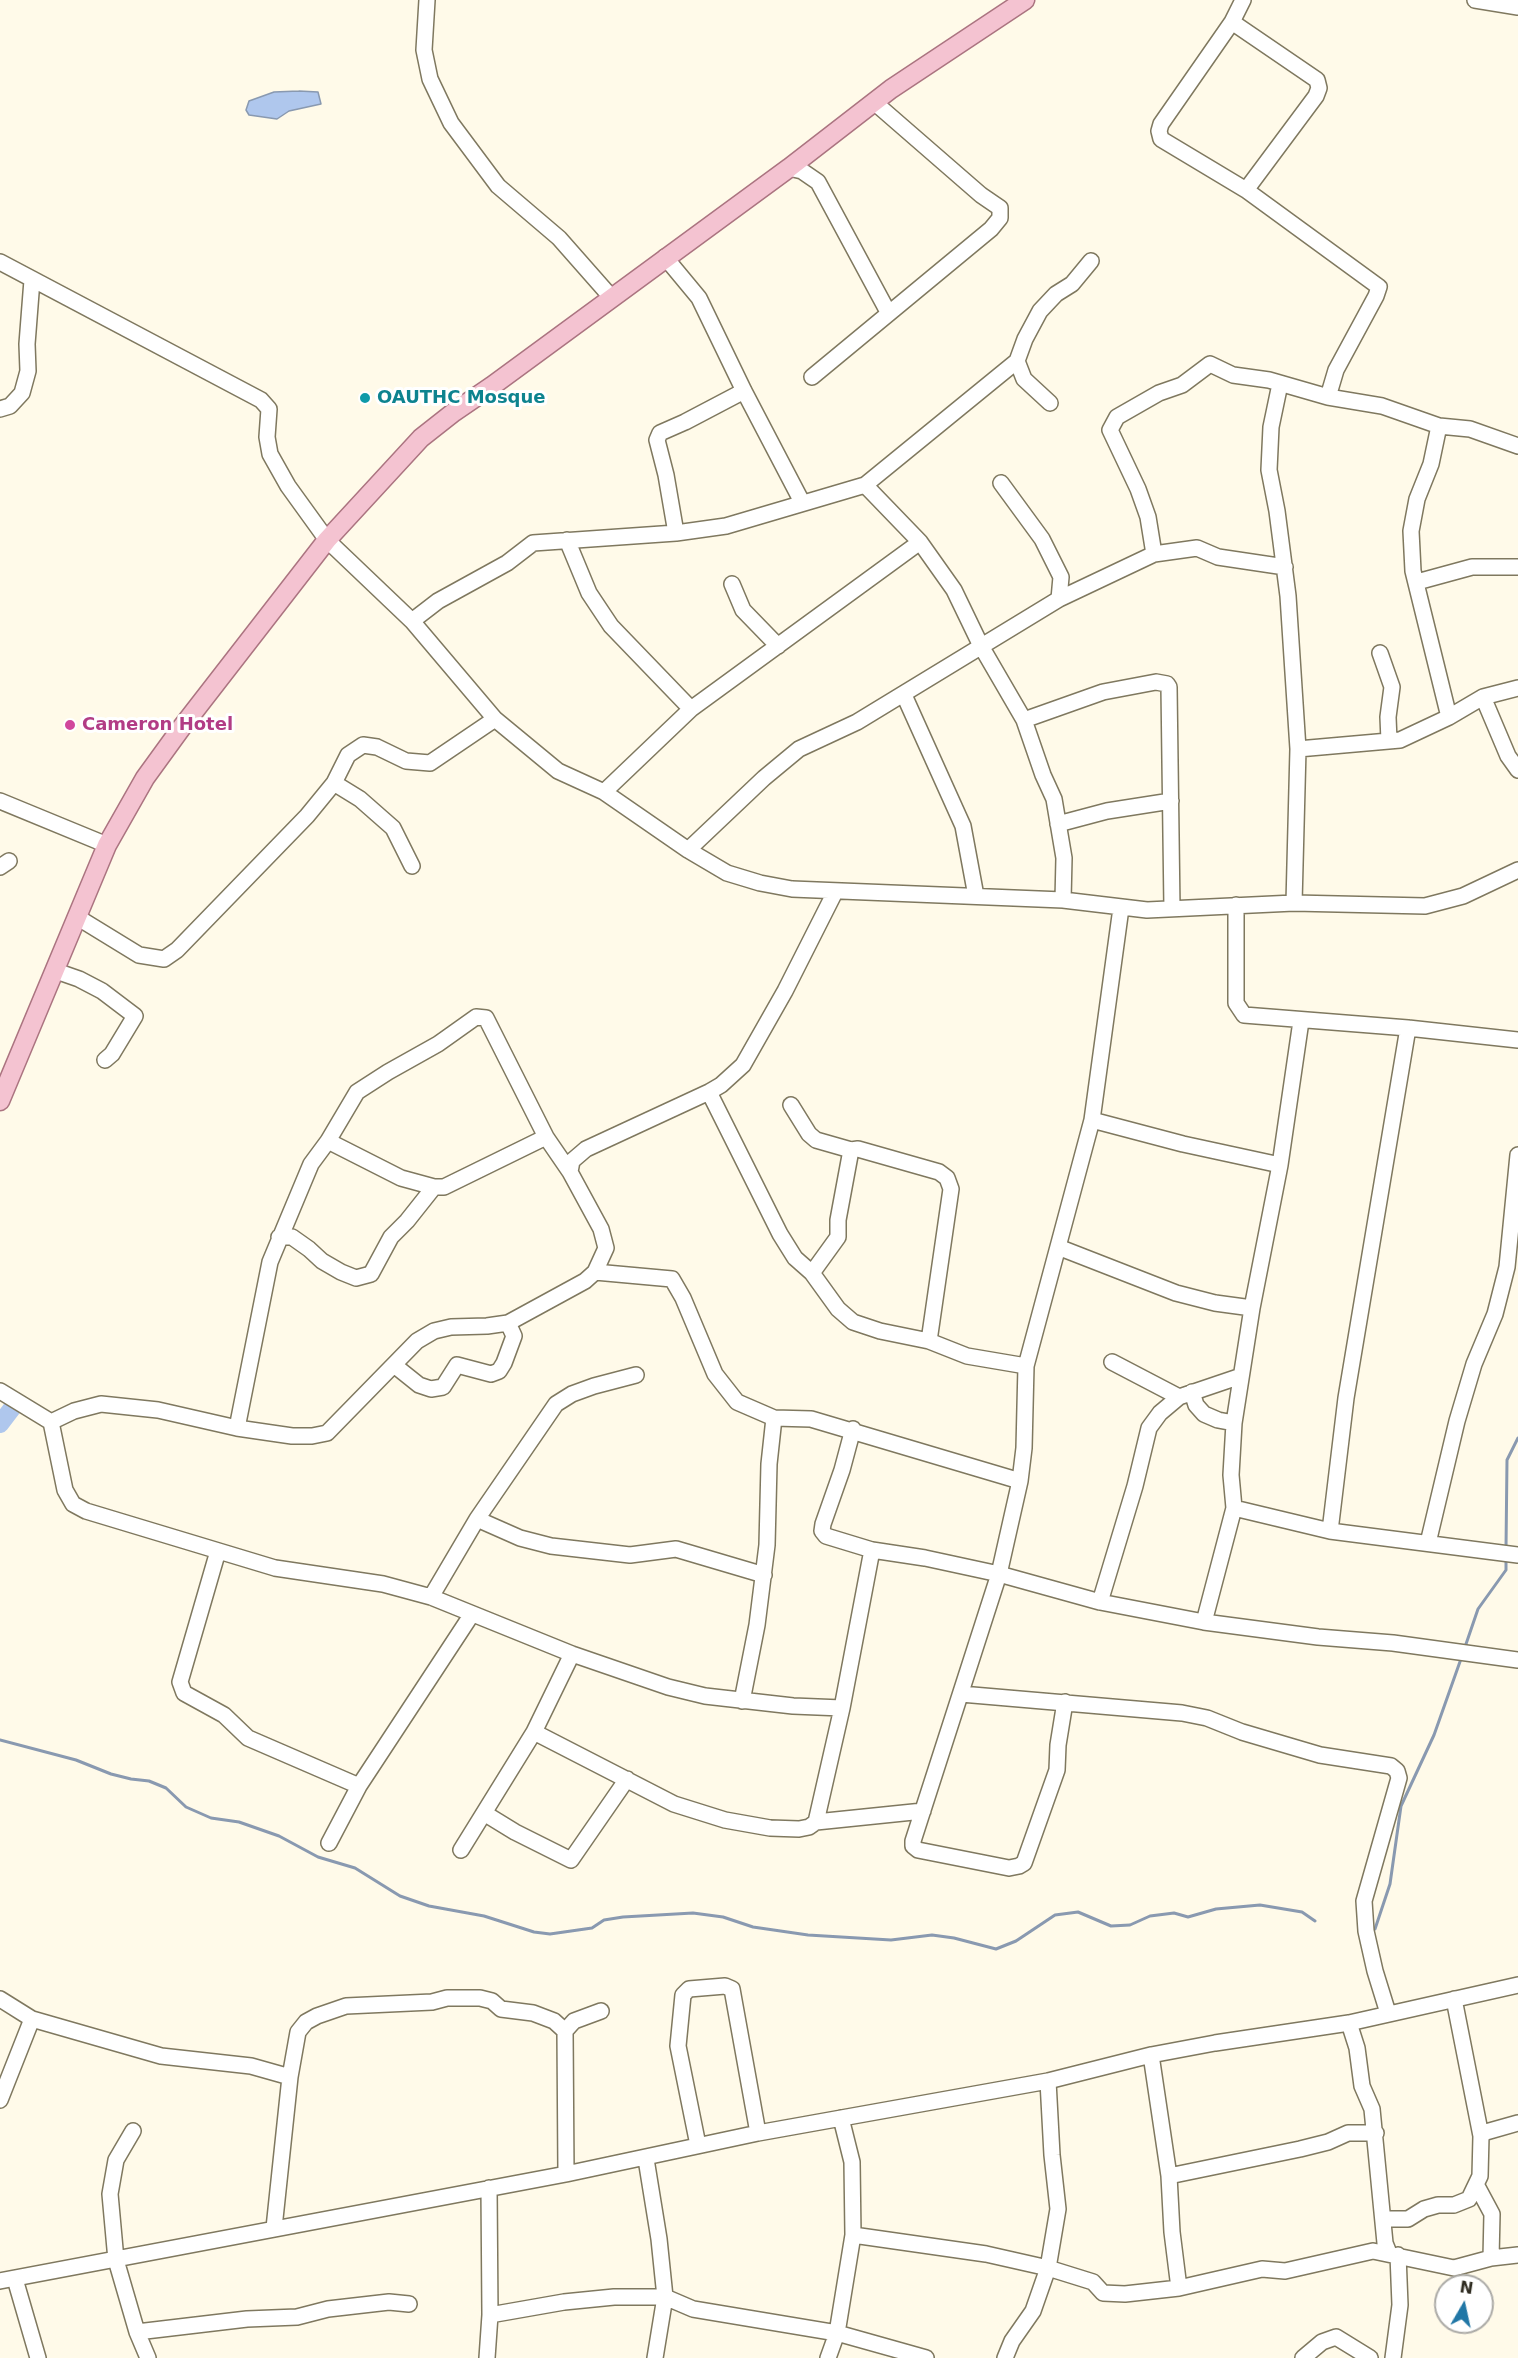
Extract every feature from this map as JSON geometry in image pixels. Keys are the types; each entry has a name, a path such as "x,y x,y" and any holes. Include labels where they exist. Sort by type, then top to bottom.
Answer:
{"main road":[{"path":"0,1101 107,845 145,778 327,540 421,438 789,168 874,102 1021,1"}],"street":[{"path":"427,0 424,50 430,79 451,123 498,186 559,238 611,297"},
{"path":"1243,0 1232,22 1161,124 1159,131 1161,139 1246,190 1379,287 1336,370 1328,397"},
{"path":"1475,0 1518,7"},
{"path":"1232,22 1317,80 1319,88 1316,96 1246,190"},
{"path":"812,377 991,229 1000,218 1000,208 981,195 874,102"},
{"path":"789,168 802,171 818,182 888,312"},
{"path":"665,257 699,298 802,502"},
{"path":"412,621 438,601 507,563 533,543 676,533 726,526 865,485 1017,362 1025,339 1040,311 1056,294 1072,284 1091,261"},
{"path":"0,262 261,400 268,409 267,437 270,454 288,486 327,540 412,621 495,719 558,771 604,792 688,850 727,873 760,883 792,889 1063,900 1120,908 1172,909 1294,903 1425,906 1463,896 1518,870"},
{"path":"0,409 10,406 22,393 28,371 27,344 32,280"},
{"path":"1017,362 1024,379 1050,403"},
{"path":"1154,554 1145,507 1110,430 1117,417 1159,393 1182,385 1210,364 1233,375 1269,380 1328,397 1382,406 1438,426 1470,429 1518,446"},
{"path":"1280,384 1271,427 1269,470 1285,567 1298,749 1294,903"},
{"path":"676,533 657,440 660,433 744,391"},
{"path":"1438,426 1431,464 1417,499 1411,531 1413,571 1449,717"},
{"path":"1001,483 1042,539 1061,577 1059,599"},
{"path":"865,485 921,542 954,590 981,646 1024,720 1054,800 1064,858 1063,900"},
{"path":"567,540 589,593 611,626 692,709"},
{"path":"604,792 692,709 921,542"},
{"path":"688,850 764,778 799,749 857,722 1059,599 1154,554 1197,548 1218,557 1285,567"},
{"path":"1417,582 1472,567 1518,567"},
{"path":"732,584 743,610 777,646"},
{"path":"1380,653 1392,687 1388,717 1389,741"},
{"path":"1024,720 1103,692 1156,682 1167,684 1169,687 1172,909"},
{"path":"1298,749 1400,740 1449,717 1483,697 1518,688"},
{"path":"904,694 963,826 976,896"},
{"path":"1483,697 1508,756 1518,770"},
{"path":"77,917 139,955 164,959 177,950 307,816 334,783 348,755 363,746 377,747 406,761 430,763 495,719"},
{"path":"334,783 360,800 393,828 412,866"},
{"path":"0,801 107,845"},
{"path":"1058,824 1107,811 1171,801"},
{"path":"570,1172 572,1161 586,1149 709,1092 721,1085 743,1065 785,992 835,892"},
{"path":"1236,905 1236,1003 1238,1010 1244,1015 1408,1028 1518,1040"},
{"path":"1065,1702 1058,1745 1057,1770 1024,1863 1009,1868 918,1850 913,1846 999,1574 1020,1480 1024,1448 1026,1366 1092,1120 1120,908"},
{"path":"56,971 79,979 102,991 135,1016 112,1054 105,1060"},
{"path":"51,1422 74,1411 101,1404 158,1410 237,1428 292,1436 312,1436 327,1432 417,1341 434,1331 451,1327 508,1323 585,1281 595,1272 606,1248 601,1229 570,1172 546,1137 486,1018 476,1017 438,1044 357,1092 328,1141 311,1164 270,1262 237,1428"},
{"path":"1204,1622 1234,1508 1231,1474 1234,1423 1252,1308 1280,1165 1301,1021"},
{"path":"1330,1531 1346,1398 1408,1028"},
{"path":"709,1092 780,1233 795,1258 812,1273 838,1309 853,1322 880,1331 929,1341 967,1356 1026,1366"},
{"path":"791,1105 808,1134 816,1140 929,1169 947,1178 951,1189 929,1341"},
{"path":"1092,1120 1183,1144 1280,1165"},
{"path":"328,1141 401,1178 434,1187 444,1187 546,1137"},
{"path":"812,1273 838,1237 838,1220 851,1150"},
{"path":"1428,1543 1456,1421 1474,1364 1495,1314 1504,1276 1516,1202 1518,1155"},
{"path":"279,1237 292,1237 322,1261 341,1272 356,1278 371,1274 391,1237 434,1187"},
{"path":"1058,1247 1176,1293 1215,1303 1252,1308"},
{"path":"595,1272 672,1279 715,1374 737,1402 774,1418 811,1419 1020,1480"},
{"path":"394,1365 419,1385 431,1389 443,1386 457,1365 491,1374 499,1371 504,1363 514,1336 508,1323"},
{"path":"1112,1362 1185,1394 1204,1414 1234,1423"},
{"path":"431,1597 477,1519 556,1404 572,1394 594,1386 636,1375"},
{"path":"1100,1602 1135,1486 1149,1428 1160,1413 1185,1394 1241,1376"},
{"path":"0,1391 51,1422 65,1490 73,1504 86,1511 275,1568 383,1584 431,1597 572,1654 668,1687 705,1696 742,1701 842,1708"},
{"path":"742,1701 764,1575 769,1464 774,1418"},
{"path":"853,1430 822,1531 826,1536 872,1550 925,1558 999,1574 1100,1602 1204,1622 1318,1637 1393,1643 1518,1660"},
{"path":"1234,1508 1330,1531 1516,1555"},
{"path":"477,1519 520,1538 551,1546 630,1556 676,1549 764,1575"},
{"path":"816,1822 842,1708 872,1550"},
{"path":"218,1551 180,1682 184,1693 224,1715 248,1738 359,1786"},
{"path":"329,1843 359,1786 472,1614"},
{"path":"461,1850 534,1732 572,1654"},
{"path":"961,1695 1182,1713 1208,1718 1242,1732 1320,1755 1391,1766 1397,1771 1399,1778 1364,1901 1366,1931 1388,2013"},
{"path":"534,1732 674,1804 725,1820 770,1828 799,1829 810,1827 816,1822 923,1812"},
{"path":"484,1813 515,1832 571,1860 627,1779"},
{"path":"38,2358 7,2280 646,2159 698,2145 758,2133 1048,2081 1151,2055 1349,2023 1518,1985"},
{"path":"698,2145 678,2046 683,1995 690,1989 725,1986 732,1989 758,2133"},
{"path":"274,2228 290,2078 298,2032 306,2022 316,2016 346,2006 432,2002 447,1998 480,1998 492,2001 501,2009 534,2013 554,2021 565,2031"},
{"path":"0,1999 32,2019 161,2056 251,2067 290,2078"},
{"path":"1383,2219 1408,2219 1424,2209 1462,2203 1469,2199 1477,2186 1482,2165 1480,2136 1454,1999"},
{"path":"566,2174 565,2031 574,2021 601,2011"},
{"path":"0,2100 7,2066 32,2019"},
{"path":"1349,2023 1357,2048 1362,2086 1372,2109 1386,2250 1400,2305 1394,2358"},
{"path":"1151,2055 1170,2176 1172,2232 1179,2288"},
{"path":"1005,2358 1012,2341 1033,2311 1048,2268 1058,2209 1048,2081"},
{"path":"828,2358 837,2333 853,2235 852,2162 841,2118"},
{"path":"1480,2136 1486,2132 1518,2123"},
{"path":"133,2131 116,2160 111,2176 110,2194 116,2260 137,2332 148,2358"},
{"path":"1170,2176 1300,2149 1328,2142 1348,2133 1376,2133"},
{"path":"646,2159 659,2239 664,2297 655,2358"},
{"path":"1477,2186 1492,2214 1491,2258"},
{"path":"486,2358 490,2315 489,2188"},
{"path":"853,2235 986,2254 1048,2268 1093,2282 1103,2293 1125,2294 1179,2288 1262,2269 1285,2271 1386,2250 1454,2268 1491,2258 1518,2255"},
{"path":"490,2315 564,2302 614,2297 664,2297 693,2309 837,2333 926,2358"},
{"path":"137,2332 248,2319 297,2317 328,2309 388,2302 409,2304"},
{"path":"1304,2358 1322,2342 1336,2337 1346,2341 1370,2358"}],"water":[{"path":"274,92 318,92 321,104 289,111 277,119 249,115 246,110 249,101"}],"waterway":[{"path":"0,1424 16,1403"},
{"path":"1506,1548 1507,1460 1518,1438"},
{"path":"1465,1647 1478,1609 1506,1570 1506,1557"},
{"path":"1375,1929 1390,1884 1401,1806 1434,1735 1462,1656"},
{"path":"0,1740 76,1760 111,1774 149,1781 166,1788 186,1807 211,1818 239,1822 279,1836 318,1857 355,1868 400,1896 429,1906 484,1916 534,1932 550,1934 592,1928 604,1920 623,1917 693,1913 723,1917 753,1927 808,1935 891,1940 932,1935 996,1949 1016,1941 1055,1915 1078,1912 1111,1926 1130,1925 1150,1916 1174,1913 1188,1917 1216,1909 1260,1905 1302,1912 1315,1921"}],"place":[{"name":"OAUTHC Mosque","path":"365,398"},
{"name":"Cameron Hotel","path":"70,725"}]}
